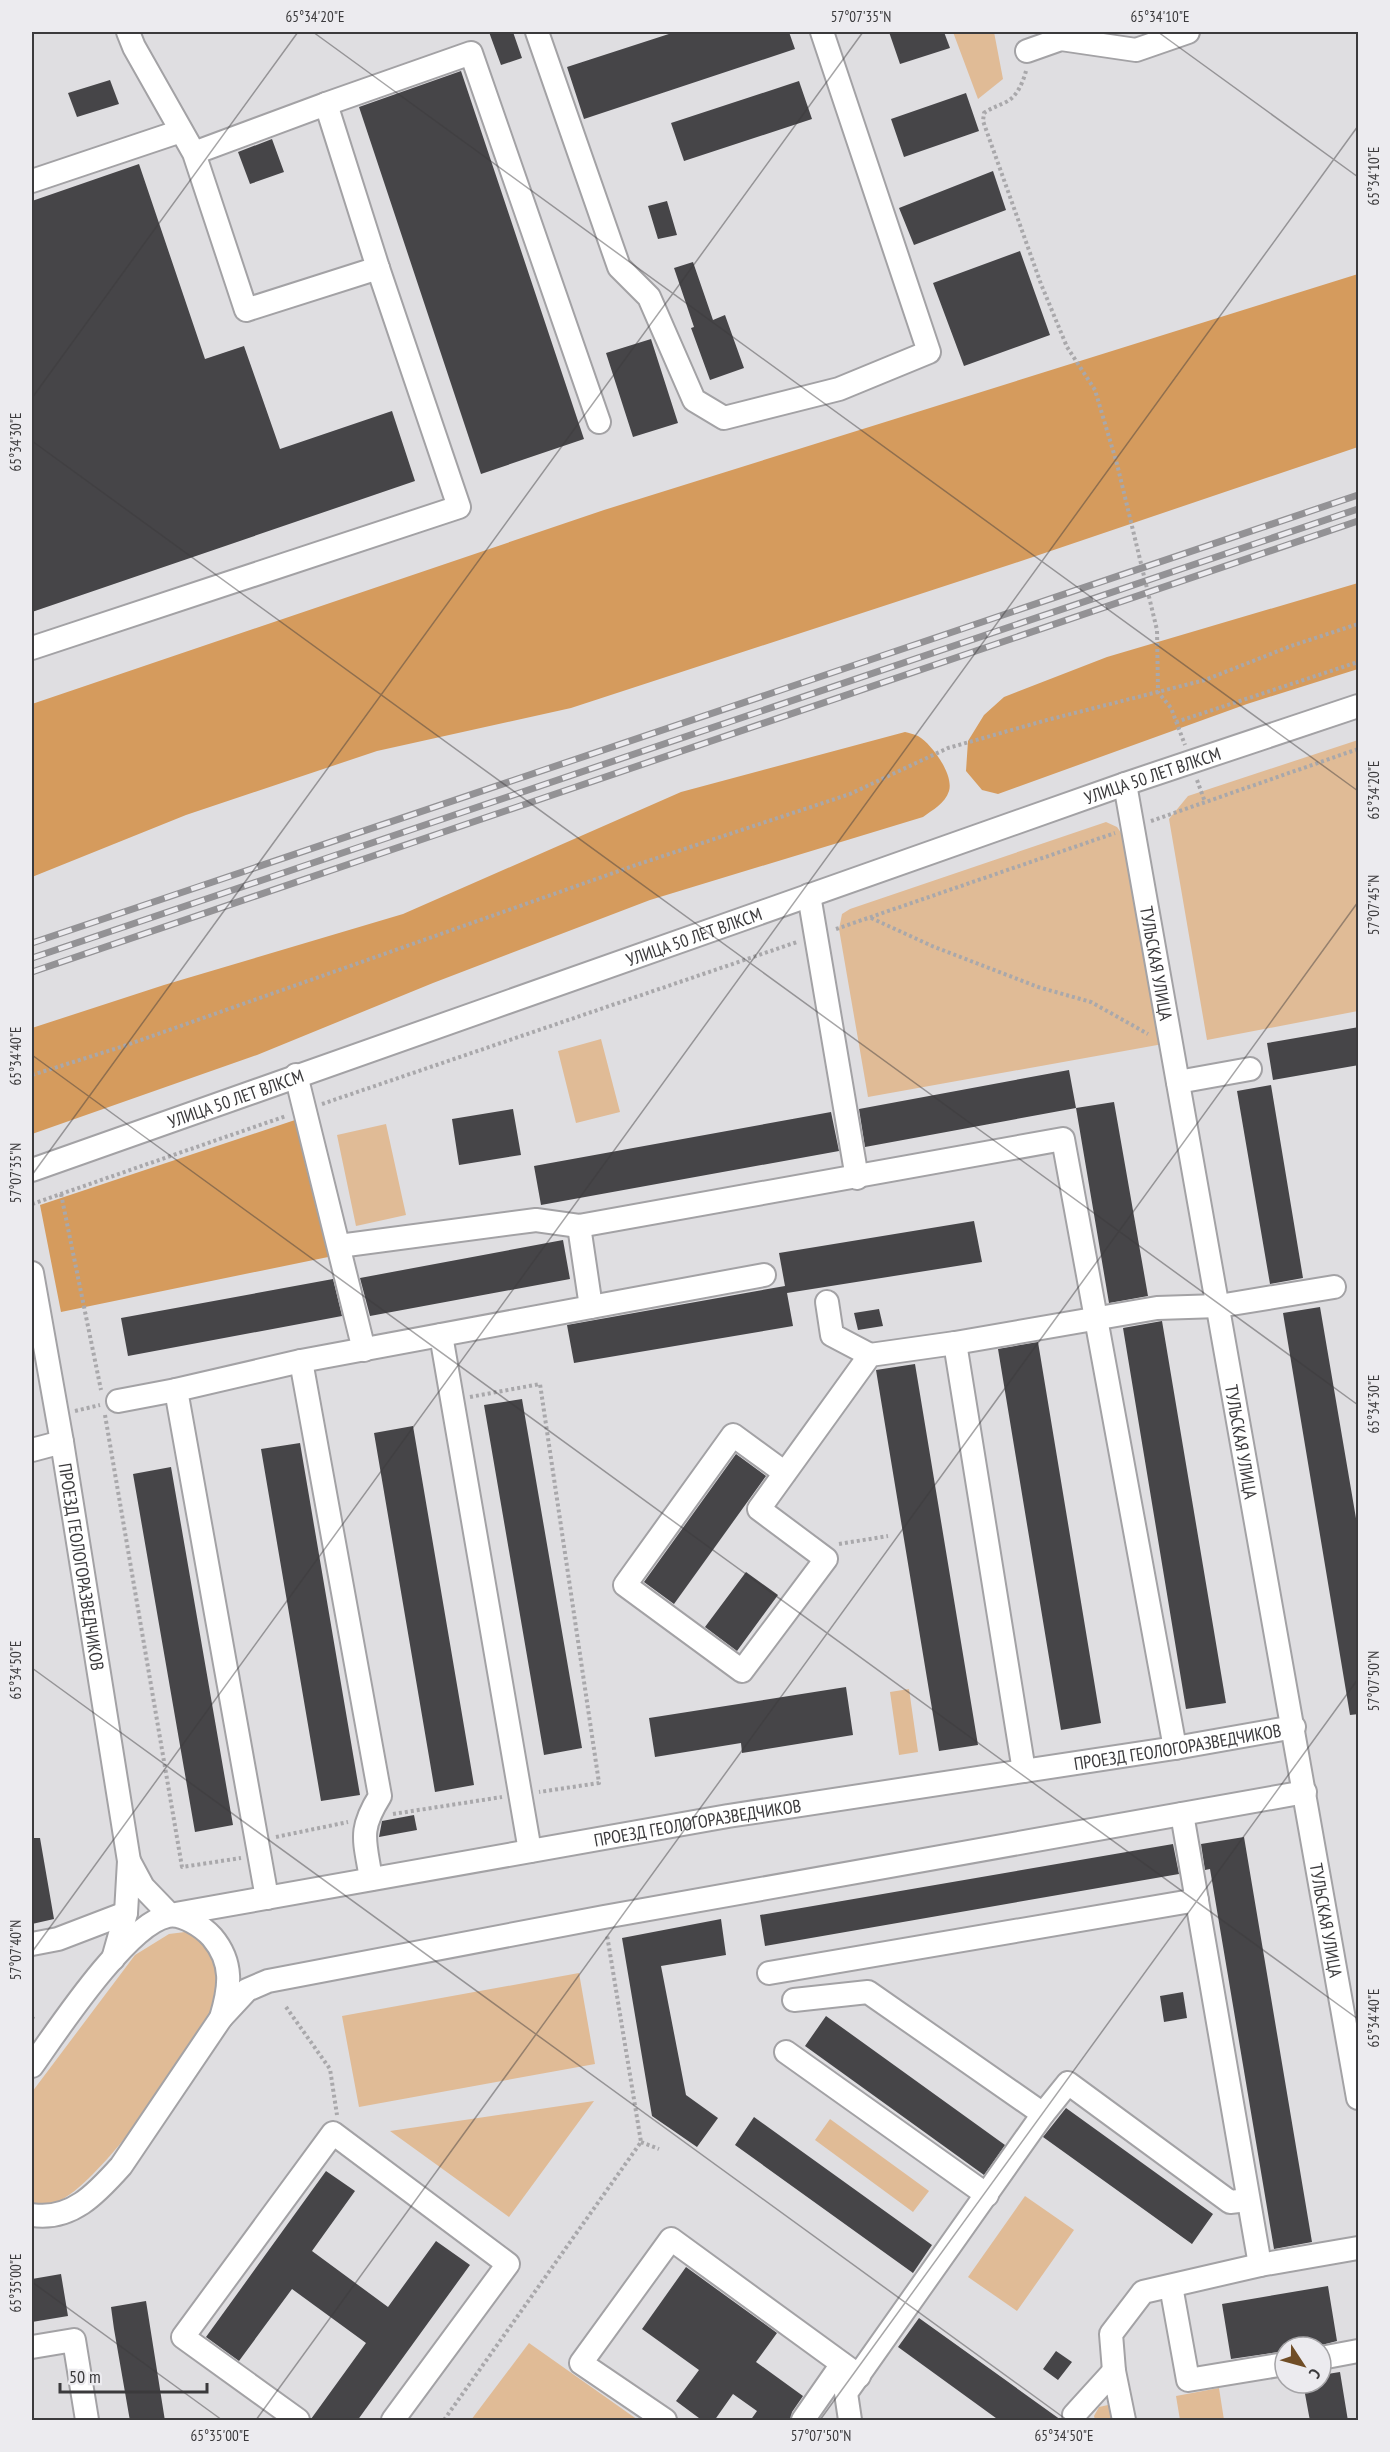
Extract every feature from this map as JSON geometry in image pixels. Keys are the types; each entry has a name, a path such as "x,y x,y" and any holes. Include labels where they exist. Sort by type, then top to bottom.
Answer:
{"street":[{"path":"128,32 134,47 194,153 246,310 378,268"},
{"path":"537,32 619,267 649,297 694,400 724,418 839,389 929,352 822,32"},
{"path":"1027,51 1060,35 1136,50 1188,32"},
{"path":"194,153 471,53 598,422"},
{"path":"32,648 459,507 378,268 326,104"},
{"path":"32,181 181,131"},
{"name":"УЛИЦА 50 ЛЕТ ВЛКСМ","path":"32,1170 1125,784 1359,706"},
{"name":"ТУЛЬСКАЯ УЛИЦА","path":"1125,784 1359,2098"},
{"path":"809,895 857,1178"},
{"path":"1178,1082 1250,1069"},
{"path":"296,1075 364,1350"},
{"path":"339,1246 536,1220 579,1226 1063,1140 1175,1748"},
{"path":"579,1226 591,1307"},
{"name":"ПРОЕЗД ГЕОЛОГОРАЗВЕДЧИКОВ","path":"32,1273 58,1415 129,1861 126,1913 113,1959"},
{"path":"111,1402 176,1390 301,1361 764,1275"},
{"path":"827,1302 832,1335 870,1355 955,1343 1157,1308 1218,1306 1334,1287"},
{"path":"441,1335 530,1851"},
{"path":"955,1343 1024,1771"},
{"path":"785,1473 733,1435 624,1585 742,1671 826,1559 759,1509 785,1473 870,1355"},
{"path":"301,1361 380,1796 363,1830 371,1879"},
{"path":"176,1390 267,1898"},
{"path":"32,1450 62,1442"},
{"name":"ПРОЕЗД ГЕОЛОГОРАЗВЕДЧИКОВ","path":"129,1861 143,1887 170,1915 728,1816 1175,1748 1294,1727"},
{"path":"37,2218 82,2203 103,2186 120,2166 220,2018 247,1990 268,1981 604,1917 1305,1792"},
{"path":"1182,1814 1260,2265"},
{"path":"769,1973 1197,1900"},
{"path":"32,1944 58,1939 126,1913"},
{"path":"32,2066 132,1936 148,1924 170,1915 190,1920 208,1933 223,1950 229,1991 220,2018"},
{"path":"794,2000 868,1992 1043,2114"},
{"path":"786,2052 987,2195"},
{"path":"803,2421 851,2370 987,2195 1043,2114 1068,2083 1230,2202 1248,2200"},
{"path":"298,2421 183,2337 333,2133 508,2264 393,2421"},
{"path":"665,2421 581,2363 671,2239 851,2370"},
{"path":"1124,2421 1114,2371 1111,2334 1143,2292 1260,2265 1359,2248"},
{"path":"1171,2286 1188,2380 1273,2366"},
{"path":"32,2347 74,2340 87,2421"},
{"path":"1333,2356 1359,2351"},
{"path":"850,2421 846,2393 851,2370"},
{"path":"1075,2421 1074,2415 1114,2371"}],"path":[{"path":"1027,51 1027,67 1022,84 1009,101 984,113 984,121 1041,284 1067,347 1095,390 1117,464 1157,630 1158,692"},
{"path":"32,1075 145,1038 639,864 850,794 948,748 1205,680 1291,646 1359,624"},
{"path":"1176,722 1359,662"},
{"path":"32,1203 1359,749"},
{"path":"870,917 932,946 1038,987 1091,1002 1151,1036"},
{"path":"61,1194 111,1402 182,1867 367,1818 599,1783 540,1384 452,1401"},
{"path":"58,1415 111,1402"},
{"path":"810,1548 888,1536"},
{"path":"444,2421 640,2142 604,1917"},
{"path":"286,2007 330,2068 338,2116 345,2122"},
{"path":"640,2142 659,2150"}],"shaded area":[{"path":"953,32 994,32 1003,79 978,99"},
{"path":"1358,274 1358,447 1012,564 571,708 377,751 186,815 32,877 32,704 604,510"},
{"path":"1358,583 1358,669 1247,704 998,794 982,790 966,771 968,741 984,715 1004,697 1107,657"},
{"path":"905,732 924,740 941,761 950,784 945,800 923,817 650,900 433,983 257,1055 32,1134 32,1028 164,985 403,914 681,792"},
{"path":"1358,740 1358,1011 1207,1040 1169,819 1188,796"},
{"path":"1106,822 1117,827 1124,837 1163,1044 868,1097 839,929 842,914 850,909"},
{"path":"601,1039 620,1112 576,1123 558,1051"},
{"path":"298,1119 333,1256 61,1312 40,1205"},
{"path":"386,1124 406,1215 356,1226 337,1135"},
{"path":"909,1689 918,1752 899,1755 890,1692"},
{"path":"185,1932 206,1945 216,1965 214,2000 205,2023 141,2117 93,2174 69,2195 53,2204 42,2205 32,2202 32,2092 135,1955 169,1934"},
{"path":"579,1973 595,2064 359,2107 342,2016"},
{"path":"594,2101 509,2217 390,2131"},
{"path":"830,2119 929,2191 913,2212 815,2140"},
{"path":"1025,2196 1074,2230 1017,2311 968,2277"},
{"path":"529,2343 638,2420 471,2420"},
{"path":"1219,2388 1224,2420 1180,2420 1176,2396"},
{"path":"1108,2405 1115,2410 1117,2420 1095,2420 1094,2416 1099,2407"}],"building":[{"path":"489,32 513,32 522,58 501,65"},
{"path":"675,32 789,32 795,49 584,119 567,67"},
{"path":"889,32 944,32 950,48 900,64"},
{"path":"461,71 584,439 481,474 359,107"},
{"path":"110,80 119,104 77,117 68,93"},
{"path":"799,81 812,119 684,161 671,123"},
{"path":"966,93 979,131 904,157 891,119"},
{"path":"272,139 284,172 250,184 238,152"},
{"path":"139,164 205,359 244,346 280,449 392,411 415,481 32,612 32,201"},
{"path":"993,171 1006,210 914,245 899,208"},
{"path":"667,201 677,235 658,239 648,206"},
{"path":"1020,251 1050,335 964,366 933,283"},
{"path":"693,262 713,320 725,315 744,368 710,380 691,328 694,327 674,268"},
{"path":"651,339 678,423 633,437 606,353"},
{"path":"1359,1027 1359,1065 1273,1080 1267,1043"},
{"path":"1069,1070 1076,1108 865,1147 859,1109"},
{"path":"1271,1085 1303,1278 1270,1284 1237,1091"},
{"path":"1114,1102 1148,1296 1109,1303 1076,1108"},
{"path":"513,1109 521,1155 459,1165 452,1119"},
{"path":"831,1112 839,1151 541,1205 534,1166"},
{"path":"974,1221 982,1262 787,1293 793,1326 574,1363 567,1325 785,1286 779,1253"},
{"path":"563,1240 570,1279 370,1316 360,1278"},
{"path":"333,1279 342,1316 128,1356 121,1318"},
{"path":"1320,1307 1359,1536 1359,1714 1350,1715 1283,1313"},
{"path":"879,1309 883,1326 858,1330 854,1313"},
{"path":"1162,1321 1226,1703 1186,1709 1123,1328"},
{"path":"1038,1342 1101,1723 1061,1730 998,1349"},
{"path":"915,1364 978,1745 939,1751 876,1370"},
{"path":"522,1399 582,1748 544,1755 484,1405"},
{"path":"413,1426 474,1785 435,1792 374,1433"},
{"path":"300,1443 360,1795 321,1801 261,1449"},
{"path":"736,1454 766,1476 674,1604 644,1582"},
{"path":"171,1467 233,1825 195,1832 133,1474"},
{"path":"746,1572 778,1595 737,1651 705,1627"},
{"path":"846,1687 853,1735 742,1753 741,1743 655,1757 649,1718"},
{"path":"414,1815 417,1830 379,1837 382,1821"},
{"path":"1244,1837 1312,2242 1274,2249 1210,1869 1205,1870 1201,1844"},
{"path":"32,1838 40,1838 54,1919 32,1924"},
{"path":"1173,1844 1179,1874 765,1946 760,1915"},
{"path":"721,1919 726,1955 661,1966 686,2095 718,2118 697,2147 652,2116 622,1938"},
{"path":"1183,1992 1187,2018 1164,2022 1160,1996"},
{"path":"826,2016 1005,2145 984,2175 805,2046"},
{"path":"1066,2108 1213,2214 1192,2244 1043,2137"},
{"path":"754,2117 932,2245 913,2273 735,2145"},
{"path":"326,2171 355,2191 312,2251 388,2307 436,2241 470,2265 357,2421 311,2421 311,2419 366,2343 292,2289 239,2361 206,2337"},
{"path":"686,2267 777,2333 756,2362 803,2396 792,2412 790,2421 750,2421 757,2411 733,2394 714,2421 703,2421 676,2401 699,2370 642,2329"},
{"path":"61,2274 68,2316 32,2322 32,2279"},
{"path":"1328,2286 1337,2341 1333,2342 1333,2335 1273,2335 1273,2353 1231,2359 1222,2304"},
{"path":"146,2301 165,2421 130,2421 114,2329 111,2307"},
{"path":"919,2318 1061,2421 1000,2421 898,2347"},
{"path":"1056,2351 1072,2362 1058,2380 1043,2369"},
{"path":"1340,2372 1348,2421 1310,2421 1305,2395 1333,2395 1333,2373"}],"railway":[{"path":"32,943 1358,495"},
{"path":"32,958 1358,509"},
{"path":"32,972 1358,521"}]}
